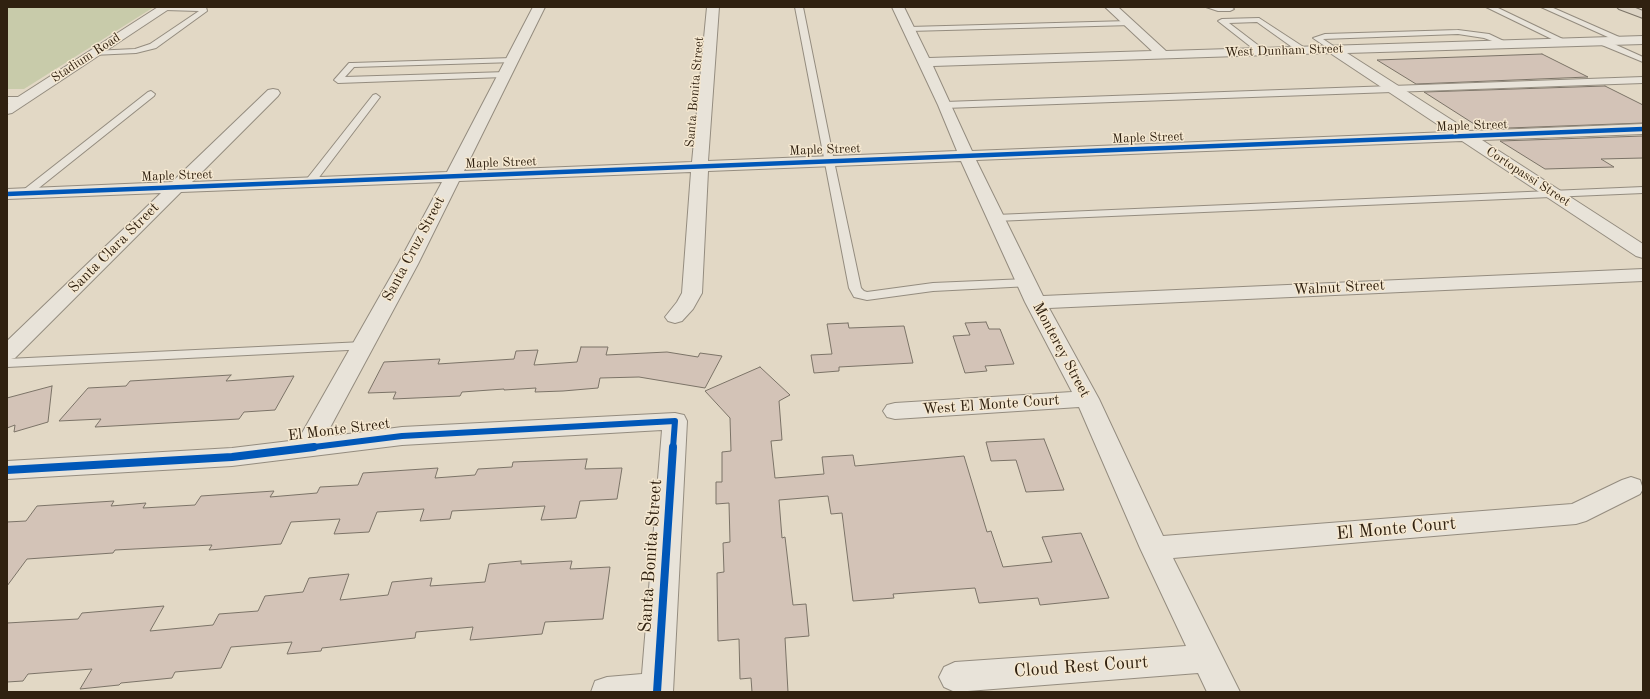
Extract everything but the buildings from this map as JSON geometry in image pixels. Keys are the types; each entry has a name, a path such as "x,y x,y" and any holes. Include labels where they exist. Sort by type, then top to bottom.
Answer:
{"main road":[{"path":"1623,7 1643,15"}],"street":[{"name":"Stadium Road","path":"7,110 165,7"},
{"name":"Santa Cruz Street","path":"307,447 408,264 539,7"},
{"name":"Santa Bonita Street","path":"675,317 686,306 692,293 700,166 713,7"},
{"name":"Monterey Street","path":"898,7 925,62 966,155 1031,292 1087,399 1154,548 1224,692"},
{"path":"1112,7 1163,54"},
{"name":"West Dunham Street","path":"925,62 1643,40"},
{"name":"Cortopassi Street","path":"1332,49 1643,252"},
{"name":"Santa Clara Street","path":"7,353 273,93"},
{"name":"Maple Street","path":"7,194 1643,129"},
{"name":"Walnut Street","path":"1031,292 1643,275"},
{"name":"West El Monte Court","path":"894,411 1087,399"},
{"name":"Santa Bonita Street","path":"657,690 675,421"},
{"name":"El Monte Street","path":"7,470 232,457 402,436 675,421"},
{"name":"El Monte Court","path":"1154,548 1576,514 1631,487"},
{"name":"Cloud Rest Court","path":"955,676 1208,658"},
{"path":"607,692 657,690"}],"lane":[{"path":"93,54 136,51 154,46 203,11 203,9 195,8 165,7"},
{"path":"799,7 855,288 859,294 867,296 933,287 1031,292"},
{"path":"1210,7 1230,9"},
{"path":"1490,7 1565,42"},
{"path":"1545,7 1622,40"},
{"path":"1263,52 1222,21 1258,20 1302,50"},
{"path":"908,29 1129,23"},
{"path":"1332,49 1317,38 1325,36 1468,32 1486,36 1506,44"},
{"path":"1401,33 1425,46"},
{"path":"1600,41 1643,60"},
{"path":"352,65 508,67 338,80 352,65"},
{"path":"945,106 1643,80"},
{"path":"26,193 151,94"},
{"path":"310,182 376,97"},
{"path":"7,100 22,100"},
{"path":"996,218 1643,190"},
{"path":"7,363 363,346"}],"green space":[{"path":"7,7 154,7 24,89 7,89"}],"cycle path":[{"path":"7,194 1643,129"},
{"path":"7,470 232,457 402,436 675,421 657,692"}]}
